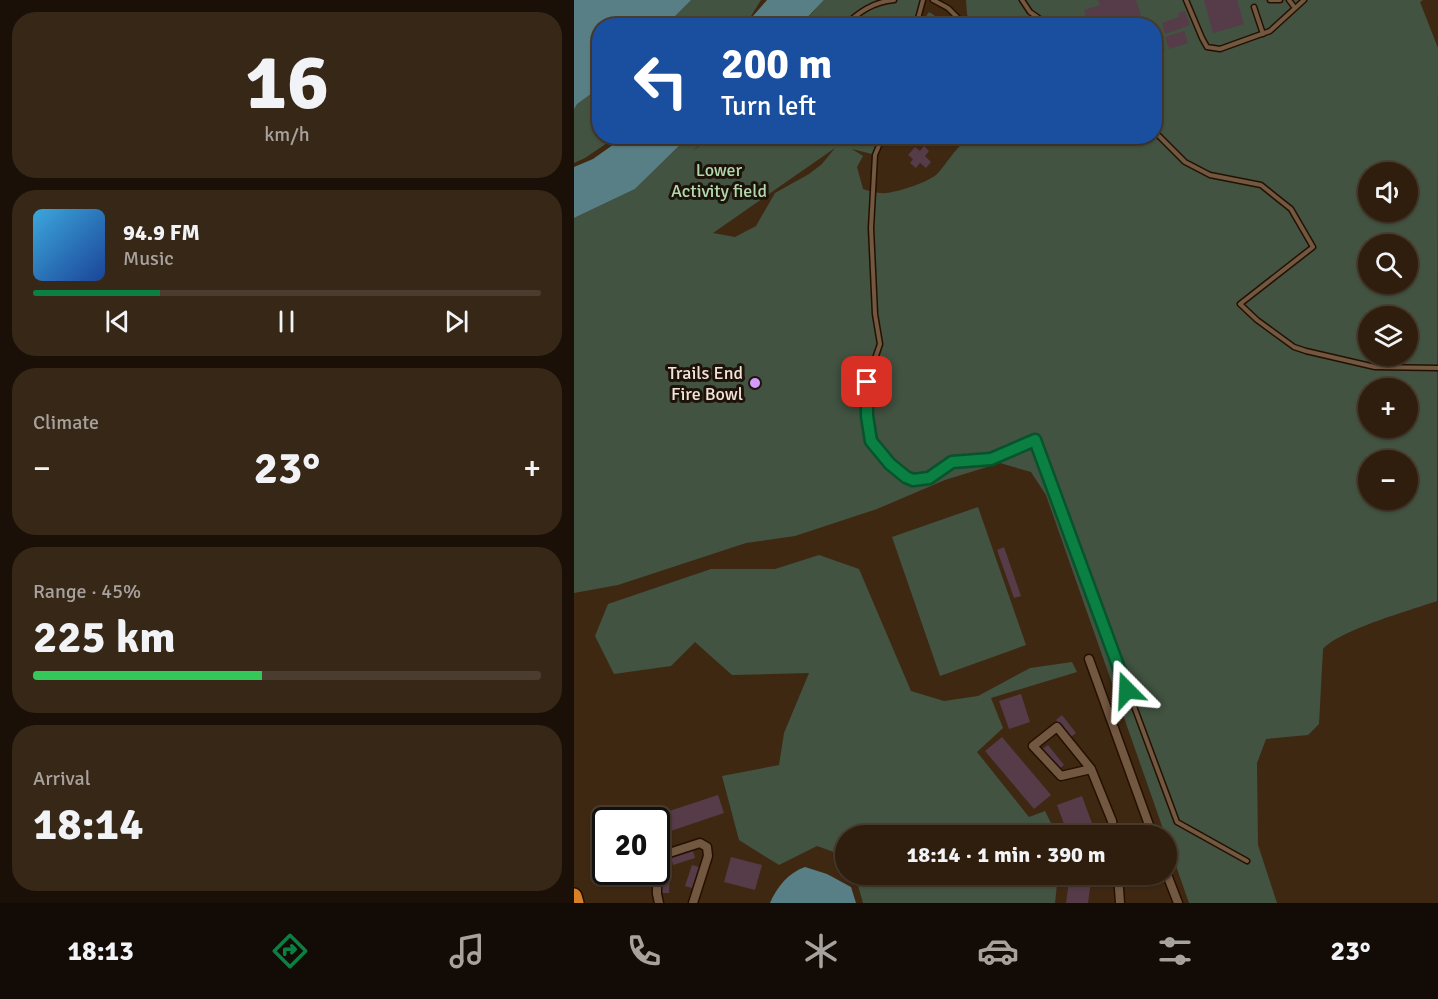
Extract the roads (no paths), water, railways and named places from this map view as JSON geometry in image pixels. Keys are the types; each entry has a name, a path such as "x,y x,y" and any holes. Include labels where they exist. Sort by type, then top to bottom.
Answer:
{"highway":[{"path":"574,896 576,903"}],"street":[{"path":"1089,659 1149,825"},
{"path":"1092,769 1061,776 1033,746 1057,727 1092,769 1113,825"},
{"path":"659,903 657,867 660,859 666,854 700,843 707,847 708,856 693,903"},
{"path":"1119,885 1120,903"},
{"path":"1171,885 1178,903"}],"lane":[{"path":"853,18 865,8 879,2 894,0"},
{"path":"918,18 923,0"},
{"path":"933,0 948,8 958,18"},
{"path":"1022,0 1030,12 1039,18"},
{"path":"1186,0 1207,47 1220,49 1270,32 1304,0"},
{"path":"1270,0 1280,0"},
{"path":"1290,0 1295,8"},
{"path":"1254,7 1263,34"},
{"path":"1162,139 1185,162 1210,175 1261,185 1291,209 1313,247 1240,304 1257,320 1294,347 1317,354 1375,367 1438,368"},
{"path":"880,144 875,155 871,224 875,314 880,344 868,373 867,382 867,416 871,441 890,464 906,477 921,480 929,478 952,462 991,459 1035,440 1177,822 1247,861"}],"water":[{"path":"574,0 691,0 673,18 592,18 592,93 574,109"},
{"path":"767,0 824,0 807,18 751,18"},
{"path":"614,144 681,144 635,189 574,218 574,167 593,159"},
{"path":"805,867 827,874 835,878 835,885 851,887 856,903 770,903 776,891 793,873"}],"place":[{"name":"Trails End Fire Bowl","path":"755,383"}],"park label":[{"name":"Lower Activity field","path":"719,180"}]}
